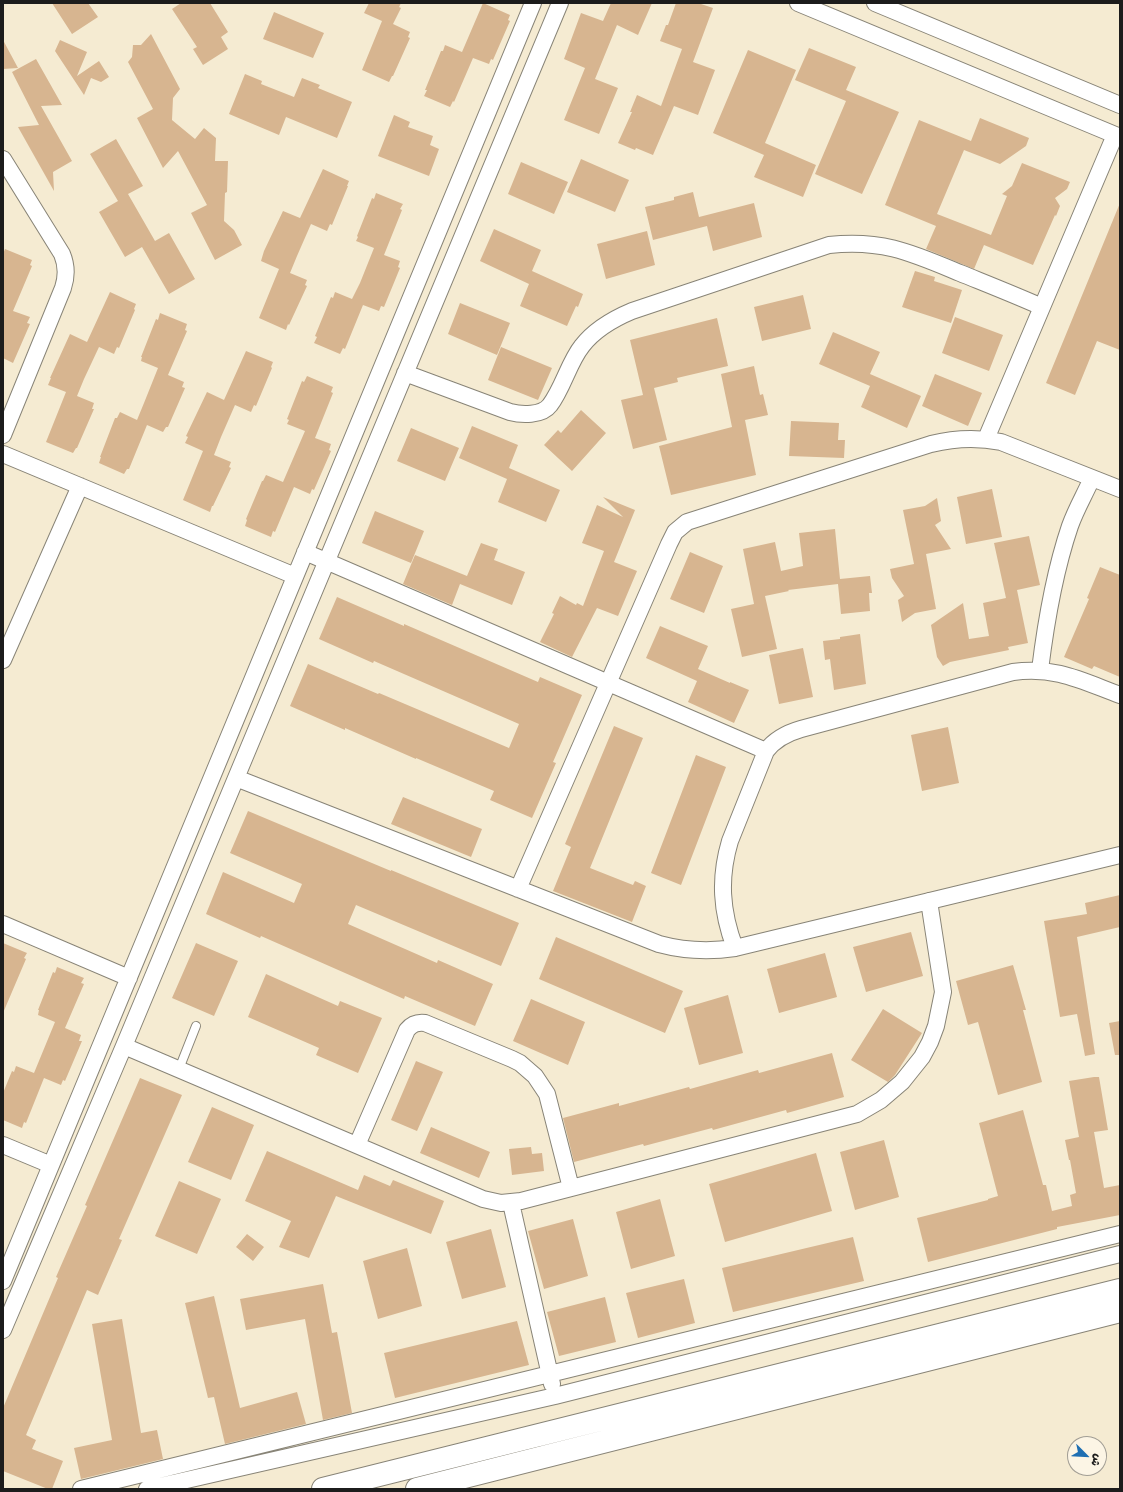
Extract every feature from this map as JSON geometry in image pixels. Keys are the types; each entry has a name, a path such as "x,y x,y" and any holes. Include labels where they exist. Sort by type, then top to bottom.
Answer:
{"main road":[{"path":"323,1489 1120,1290"},
{"path":"417,1489 1120,1311"}],"street":[{"path":"3,1281 533,3"},
{"path":"3,1330 124,1046 560,3"},
{"path":"798,3 1117,136 986,439"},
{"path":"875,3 1120,106"},
{"path":"3,159 62,254 65,261 66,275 63,288 3,435"},
{"path":"405,374 510,412 524,414 533,413 549,406 581,346 595,332 610,321 632,311 829,244 872,244 906,251 1042,307"},
{"path":"518,889 672,538 687,522 931,444 957,438 986,439 1001,442 1120,489"},
{"path":"3,454 295,576"},
{"path":"1040,670 1046,623 1054,580 1070,524 1092,478"},
{"path":"3,660 80,486"},
{"path":"305,552 766,751"},
{"path":"735,948 725,916 722,884 723,870 730,841 766,751 776,740 792,732 1013,672 1040,670 1066,675 1120,695"},
{"path":"236,778 659,944 673,948 703,951 719,951 735,948 1120,855"},
{"path":"167,885 188,893"},
{"path":"124,1046 483,1199 500,1203 522,1201 857,1114 892,1092 912,1071 922,1057 934,1031 940,1009 943,992 929,901"},
{"path":"3,924 129,978"},
{"path":"356,1145 407,1030 412,1024 425,1023 512,1059 520,1063 535,1076 547,1094 571,1188"},
{"path":"3,1145 51,1165"},
{"path":"511,1202 555,1396"},
{"path":"81,1489 1120,1234"},
{"path":"147,1489 555,1396 1120,1254"}],"lane":[{"path":"179,1069 196,1026"}],"building":[{"path":"52,3 88,3 98,17 72,34"},
{"path":"181,3 210,3 228,32 221,37 228,49 203,65 193,49 197,47 172,9"},
{"path":"369,3 401,3 399,7 401,8 393,24 410,32 408,37 410,38 389,82 362,70 382,21 364,13"},
{"path":"483,3 510,15 508,20 510,21 493,60 491,59 489,64 473,58 454,102 453,101 450,107 424,96 441,51 443,51 445,45 462,52"},
{"path":"611,3 652,3 638,35 617,25 595,79 618,88 599,134 564,120 585,68 564,59 581,13 603,21"},
{"path":"676,3 698,3 713,8 693,62 715,70 698,115 674,106 653,155 618,143 632,112 630,112 637,95 661,106 682,49 660,41"},
{"path":"274,12 324,33 313,58 263,39"},
{"path":"151,34 180,89 173,98 172,120 195,139 204,128 216,138 215,161 228,161 224,221 234,230 242,245 215,260 191,213 207,205 178,151 163,168 137,118 153,109 128,62 132,57 133,45 141,45"},
{"path":"3,40 18,68 3,69"},
{"path":"60,40 87,52 77,76 99,61 109,77 101,82 91,78 84,95 55,51"},
{"path":"809,48 856,67 846,90 899,112 862,194 815,174 846,101 795,80"},
{"path":"748,50 796,70 765,143 816,165 803,197 754,177 764,155 713,133"},
{"path":"36,59 62,105 41,106 72,161 53,172 54,191 18,127 39,125 12,72"},
{"path":"245,74 262,81 261,84 294,97 302,78 320,85 318,88 352,102 337,138 286,117 279,135 229,114"},
{"path":"394,115 410,122 408,127 433,136 430,145 439,149 429,176 378,156"},
{"path":"980,118 1029,138 1026,146 1000,164 964,150 937,214 991,235 1007,196 1002,194 1012,186 1022,163 1070,182 1067,189 1055,198 1060,206 1033,265 984,245 974,269 926,249 936,226 885,205 919,120 971,141"},
{"path":"116,139 143,186 128,194 155,241 169,233 195,279 169,294 142,247 125,257 99,212 118,201 90,154"},
{"path":"581,159 629,180 615,212 567,192"},
{"path":"521,162 568,182 554,214 508,194"},
{"path":"323,169 349,181 348,186 332,225 330,224 327,231 311,224 297,256 290,273 307,280 305,285 307,286 286,330 259,318 279,269 261,261 264,251 283,211 300,218"},
{"path":"693,192 699,217 754,203 762,237 713,251 707,226 653,240 645,207 674,200 674,197"},
{"path":"376,193 403,204 384,255 400,261 398,267 400,268 384,307 381,306 379,311 363,305 345,349 343,348 340,354 314,343 317,337 315,336 331,297 333,298 335,292 352,299 360,283 374,248 356,241 372,198 374,199"},
{"path":"1120,203 1120,350 1097,341 1075,395 1046,383"},
{"path":"494,229 541,250 532,271 583,294 578,307 576,306 567,326 520,306 529,284 480,261"},
{"path":"647,231 655,265 606,279 597,244"},
{"path":"5,249 32,260 30,265 32,266 13,311 30,317 27,323 30,324 13,363 3,358 3,254"},
{"path":"915,271 935,277 934,281 962,290 951,323 902,307"},
{"path":"110,292 136,304 135,310 119,348 117,347 114,354 99,347 84,379 77,396 94,403 92,409 94,409 77,448 73,453 46,442 66,392 48,385 70,334 87,342"},
{"path":"803,295 811,329 762,341 754,307"},
{"path":"460,303 510,323 497,355 448,334"},
{"path":"160,313 187,324 185,330 187,331 168,375 184,382 182,387 185,388 168,427 166,427 163,432 147,425 129,469 127,469 124,474 99,463 100,457 115,418 117,418 120,412 137,420 158,368 141,361 141,357 156,319 158,320"},
{"path":"955,317 1003,335 989,371 942,353"},
{"path":"717,318 728,366 677,378 678,382 654,388 667,440 633,449 621,400 643,395 630,340"},
{"path":"833,332 880,352 870,374 921,396 907,428 861,407 870,386 819,364"},
{"path":"501,347 552,368 538,400 488,380"},
{"path":"246,351 273,362 272,368 256,406 254,405 251,412 235,405 221,437 214,455 231,462 229,467 231,468 210,512 183,500 203,451 185,443 188,437 186,436 207,392 224,400"},
{"path":"754,366 760,395 763,394 768,415 745,420 756,475 671,495 659,446 732,427 721,374"},
{"path":"935,374 982,393 968,426 922,406"},
{"path":"307,376 333,387 331,392 333,393 315,438 331,444 329,450 331,451 314,490 312,489 310,494 294,487 275,532 273,531 271,537 245,526 246,519 266,475 283,482 305,431 287,424 289,420 287,419 302,381 304,382"},
{"path":"581,410 606,433 572,471 544,445 558,430 561,433"},
{"path":"791,421 839,423 838,440 845,440 844,458 789,456"},
{"path":"472,426 518,445 509,468 560,490 546,522 498,502 507,479 459,458"},
{"path":"411,428 459,448 445,481 397,461"},
{"path":"992,489 1002,537 966,544 957,497"},
{"path":"603,497 635,510 614,562 637,571 618,616 597,608 572,657 540,642 554,614 552,613 560,596 576,605 577,603 583,606 604,551 582,543 597,505 623,517"},
{"path":"937,498 941,521 935,525 951,549 926,554 936,609 915,613 902,622 898,600 904,596 892,578 890,569 914,564 903,510 925,506"},
{"path":"375,511 424,531 411,563 362,543"},
{"path":"835,529 840,579 870,576 872,593 869,593 870,611 841,614 838,584 788,590 789,591 765,596 777,649 742,657 731,609 754,604 743,549 775,542 781,571 803,566 799,533"},
{"path":"1029,536 1040,585 1017,590 1028,643 1008,647 1009,650 950,662 943,666 937,657 931,625 963,603 969,639 989,636 983,603 1006,598 994,543"},
{"path":"481,543 498,549 494,560 525,572 512,605 460,584 452,605 403,584 415,555 467,576"},
{"path":"690,552 723,566 704,613 670,599"},
{"path":"1100,567 1120,575 1120,677 1094,666 1092,669 1064,657 1089,599 1087,598"},
{"path":"337,597 404,626 404,624 538,682 540,677 582,695 553,762 556,763 532,818 490,800 494,791 290,706 308,664 509,748 519,724 374,661 373,663 319,639"},
{"path":"660,626 708,646 698,669 749,690 734,723 688,702 697,681 646,658"},
{"path":"860,634 866,684 834,690 830,659 825,660 823,641"},
{"path":"803,648 813,697 779,704 769,655"},
{"path":"614,726 643,738 590,868 633,885 635,881 646,886 632,922 553,891 571,847 565,844"},
{"path":"948,727 959,783 922,791 911,735"},
{"path":"696,755 726,767 681,885 651,873"},
{"path":"403,797 482,829 471,857 391,824"},
{"path":"248,811 519,923 501,966 356,905 348,924 437,963 438,960 493,984 475,1026 405,996 404,999 261,936 260,938 206,914 223,872 294,903 302,884 230,853"},
{"path":"1120,895 1120,927 1077,937 1095,1054 1085,1056 1077,1014 1060,1017 1044,921 1087,914 1085,903"},
{"path":"911,932 923,976 866,992 853,947"},
{"path":"556,937 683,991 665,1033 539,979"},
{"path":"3,943 27,953 24,958 26,959 3,1013"},
{"path":"196,943 238,961 214,1016 172,998"},
{"path":"825,953 837,997 779,1013 767,969"},
{"path":"1013,965 1026,1010 1023,1010 1042,1082 998,1095 978,1022 968,1025 956,981"},
{"path":"57,967 84,978 81,983 84,984 65,1028 81,1035 79,1041 82,1041 65,1081 63,1080 61,1085 44,1078 26,1123 24,1122 22,1128 3,1120 3,1093 12,1071 14,1072 16,1066 34,1073 55,1022 38,1015 38,1010 53,972 55,973"},
{"path":"266,974 338,1006 340,1001 382,1018 358,1073 316,1055 319,1048 248,1017"},
{"path":"728,995 743,1053 699,1065 684,1008"},
{"path":"531,999 585,1022 568,1065 513,1041"},
{"path":"883,1009 922,1033 895,1075 888,1082 851,1060"},
{"path":"1120,1021 1120,1055 1115,1055 1109,1023"},
{"path":"832,1053 844,1097 787,1113 786,1110 713,1130 712,1128 644,1146 643,1144 574,1162 563,1118 619,1103 619,1106 689,1087 690,1089 758,1070 759,1073"},
{"path":"416,1061 443,1072 417,1131 391,1120"},
{"path":"1099,1077 1108,1130 1094,1132 1104,1188 1120,1185 1120,1215 1057,1227 1057,1229 928,1262 917,1218 988,1200 998,1196 979,1123 1023,1110 1043,1185 1046,1185 1052,1211 1072,1206 1070,1195 1076,1193 1065,1140 1079,1137 1069,1081"},
{"path":"140,1078 182,1095 119,1239 122,1240 98,1295 87,1290 26,1435 36,1440 32,1449 63,1461 52,1489 48,1489 3,1471 3,1408 58,1278 56,1277 87,1206 85,1205"},
{"path":"212,1107 254,1125 231,1180 188,1162"},
{"path":"431,1127 490,1152 479,1178 420,1153"},
{"path":"884,1140 899,1197 855,1210 840,1152"},
{"path":"531,1147 532,1154 542,1153 544,1171 512,1175 509,1149"},
{"path":"267,1151 358,1190 364,1175 390,1186 393,1180 444,1201 431,1234 336,1196 309,1258 279,1247 291,1221 245,1201"},
{"path":"816,1153 832,1211 725,1242 709,1184"},
{"path":"179,1181 221,1199 197,1254 155,1236"},
{"path":"660,1199 675,1256 631,1269 616,1212"},
{"path":"573,1219 588,1276 544,1289 528,1231"},
{"path":"491,1229 506,1287 462,1299 446,1242"},
{"path":"247,1234 264,1247 253,1261 236,1247"},
{"path":"853,1237 864,1281 733,1312 722,1268"},
{"path":"407,1248 422,1306 378,1319 363,1261"},
{"path":"684,1279 695,1323 638,1338 626,1293"},
{"path":"323,1284 332,1333 337,1332 352,1413 323,1420 305,1319 246,1330 240,1299"},
{"path":"214,1296 240,1408 297,1392 306,1424 225,1444 214,1397 208,1398 185,1303"},
{"path":"605,1297 616,1342 559,1356 547,1312"},
{"path":"122,1319 141,1433 157,1430 163,1459 81,1479 74,1448 112,1440 92,1324"},
{"path":"517,1321 529,1365 395,1398 384,1353"}]}
